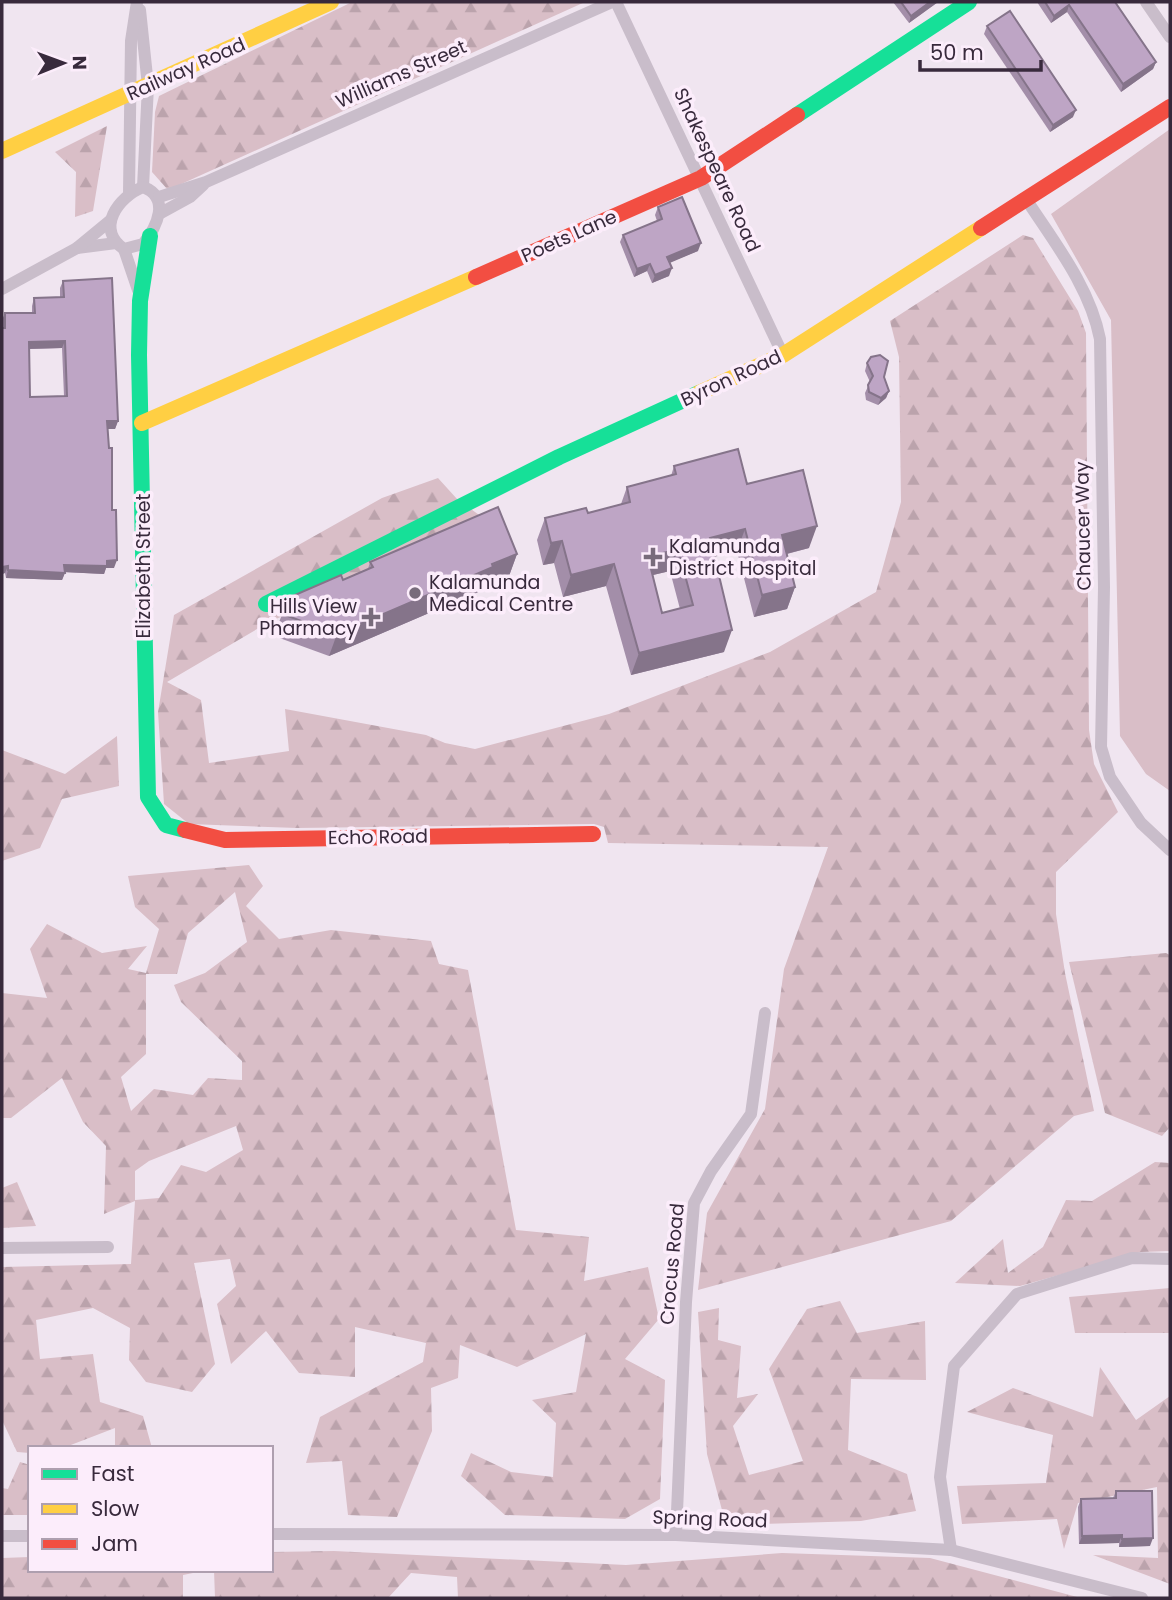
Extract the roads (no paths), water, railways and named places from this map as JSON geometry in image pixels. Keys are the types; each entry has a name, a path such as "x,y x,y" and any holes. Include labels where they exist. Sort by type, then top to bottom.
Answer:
{"street":[{"path":"137,2 145,41 148,86 143,187"},
{"path":"130,193 131,41 137,2"},
{"name":"Railway Road","path":"2,151 331,2"},
{"name":"Shakespeare Road","path":"614,2 701,178 783,355"},
{"name":"Williams Street","path":"159,197 206,182 614,2"},
{"name":"Poets Lane","path":"142,423 701,178 969,2"},
{"path":"1146,2 1170,37"},
{"name":"Byron Road","path":"266,604 559,457 783,355 1170,107"},
{"name":"Williams Street","path":"159,214 190,197 206,182"},
{"path":"2,289 77,248 111,220 115,208 130,193 143,187 155,191 159,197 159,214 150,236 143,244 77,248"},
{"name":"Chaucer Way","path":"1026,199 1080,284 1096,315 1100,339 1104,587 1101,747 1110,777 1141,823 1170,850"},
{"path":"111,220 120,246"},
{"name":"Elizabeth Street","path":"150,236 140,301 143,650 148,797 166,825"},
{"name":"Elizabeth Street","path":"120,246 134,273 140,301"},
{"name":"Echo Road","path":"166,825 225,840 593,834"},
{"name":"Crocus Road","path":"676,1535 686,1302 694,1203 711,1171 751,1114 765,1013"},
{"path":"2,1248 108,1247"},
{"path":"951,1550 940,1477 954,1366 1017,1294 1132,1258 1170,1259"},
{"name":"Spring Road","path":"273,1534 676,1535 951,1550 1142,1598"},
{"path":"2,1536 28,1536"}],"place":[{"name":"Kalamunda District Hospital","path":"653,557"},
{"name":"Kalamunda Medical Centre","path":"415,593"},
{"name":"Hills View Pharmacy","path":"371,617"}]}
